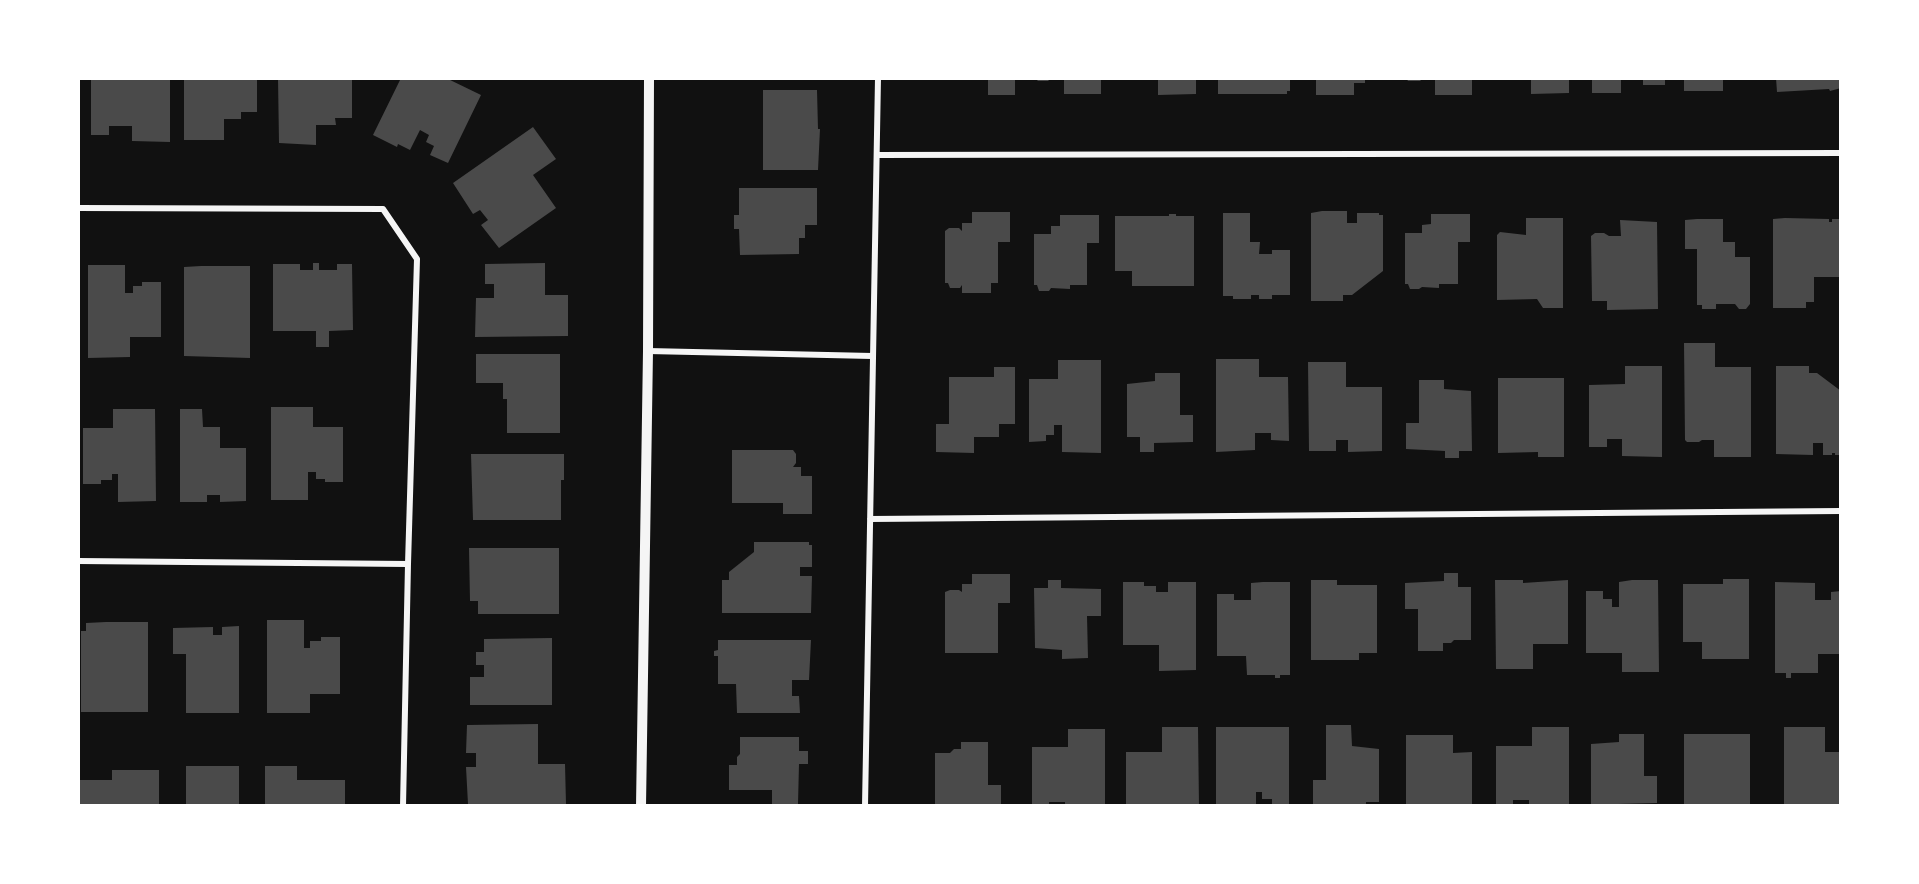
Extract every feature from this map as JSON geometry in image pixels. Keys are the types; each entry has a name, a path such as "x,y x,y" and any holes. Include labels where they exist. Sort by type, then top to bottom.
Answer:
{"street":[{"path":"641,806 648,351 649,78"},
{"path":"865,806 878,78"},
{"path":"877,156 1841,153"},
{"path":"78,208 383,209 417,260 403,806"},
{"path":"648,351 872,356"},
{"path":"870,519 1841,511"},
{"path":"78,561 408,564"}],"building":[{"path":"91,78 170,78 170,142 132,141 132,126 109,126 109,135 91,135"},
{"path":"184,78 257,78 257,112 241,112 241,119 224,119 224,140 184,140"},
{"path":"278,78 352,78 352,118 335,118 336,125 316,125 316,145 279,143"},
{"path":"401,78 446,78 481,95 448,163 430,155 434,146 426,142 429,135 420,130 410,150 398,144 397,147 373,135"},
{"path":"988,78 1015,78 1015,95 988,95"},
{"path":"1035,78 1051,78 1048,81 1038,81"},
{"path":"1064,78 1101,78 1101,94 1064,94"},
{"path":"1158,78 1196,78 1196,94 1158,95"},
{"path":"1218,78 1290,78 1290,91 1287,91 1287,94 1218,94"},
{"path":"1316,78 1365,78 1365,83 1354,83 1354,95 1316,95"},
{"path":"1406,78 1423,78 1420,81 1408,81"},
{"path":"1435,78 1472,78 1472,95 1435,95"},
{"path":"1531,78 1569,78 1569,93 1531,94"},
{"path":"1592,78 1621,78 1621,93 1592,93"},
{"path":"1643,78 1665,78 1665,85 1643,85"},
{"path":"1684,78 1733,78 1733,80 1723,80 1723,91 1684,91"},
{"path":"1776,78 1841,78 1841,88 1830,91 1829,89 1777,92"},
{"path":"763,90 817,90 818,129 820,129 818,170 763,170"},
{"path":"533,127 556,159 533,175 556,208 499,248 481,225 488,220 480,210 473,214 453,183"},
{"path":"739,188 817,188 817,225 805,225 805,238 799,238 799,254 740,255 739,229 734,229 734,215 739,215"},
{"path":"1347,211 1347,223 1357,223 1357,213 1383,215 1383,271 1352,295 1343,295 1343,301 1311,301 1311,213"},
{"path":"972,212 1010,212 1010,242 998,242 998,283 991,283 991,293 962,293 962,285 960,288 950,288 948,283 945,283 945,231 949,228 959,228 962,231 962,223 972,223"},
{"path":"1223,213 1250,213 1250,242 1260,242 1259,254 1272,254 1272,250 1290,250 1290,295 1272,295 1272,299 1259,299 1259,295 1251,295 1251,299 1233,299 1233,296 1223,296"},
{"path":"1169,214 1194,216 1194,286 1132,286 1132,271 1115,271 1115,216 1169,216"},
{"path":"1431,214 1470,214 1470,242 1458,242 1458,284 1439,284 1439,288 1410,289 1408,284 1405,284 1405,233 1422,233 1422,225 1431,224"},
{"path":"1060,215 1099,215 1099,243 1087,243 1087,285 1070,285 1070,289 1051,288 1049,291 1039,291 1037,285 1034,285 1034,234 1051,234 1051,226 1060,226"},
{"path":"1526,218 1563,218 1563,308 1543,308 1537,299 1497,300 1497,235 1500,232 1526,235"},
{"path":"1723,219 1723,242 1735,242 1735,257 1750,257 1750,304 1746,309 1739,309 1735,304 1716,304 1716,309 1702,309 1702,305 1697,305 1697,249 1685,249 1685,220"},
{"path":"1773,219 1829,219 1829,222 1832,222 1832,219 1841,219 1841,277 1814,277 1814,302 1806,302 1806,308 1773,308"},
{"path":"1620,220 1657,222 1658,309 1607,310 1607,301 1592,301 1591,236 1595,233 1604,233 1609,236 1621,236"},
{"path":"313,263 319,263 319,270 337,270 337,264 352,264 353,330 329,331 329,347 316,347 316,331 273,331 273,264 300,264 300,270 313,270"},
{"path":"545,263 545,295 568,295 568,336 475,337 476,298 494,298 494,284 485,284 485,264"},
{"path":"88,265 125,265 125,293 133,293 133,286 142,286 142,282 161,282 161,337 130,337 130,357 88,358"},
{"path":"250,266 250,358 184,356 184,267"},
{"path":"1684,343 1715,343 1715,367 1751,367 1751,457 1714,457 1714,440 1687,442 1685,440"},
{"path":"476,354 560,354 560,433 507,433 507,399 503,399 503,383 476,383"},
{"path":"1216,359 1259,359 1259,377 1288,377 1289,441 1271,440 1271,433 1255,433 1255,450 1216,452"},
{"path":"1058,360 1101,360 1101,453 1062,452 1062,425 1054,425 1054,435 1046,435 1046,441 1029,442 1029,379 1058,379"},
{"path":"1308,362 1346,362 1346,387 1382,387 1382,451 1348,452 1348,440 1336,440 1336,451 1309,451"},
{"path":"1625,366 1662,366 1662,457 1622,456 1622,439 1607,439 1607,447 1589,447 1589,385 1625,384"},
{"path":"1776,366 1809,366 1809,373 1817,373 1841,391 1841,455 1832,453 1832,455 1823,455 1823,443 1813,443 1813,455 1776,454"},
{"path":"994,367 1015,367 1015,424 999,424 999,437 974,437 974,453 936,452 936,424 949,424 949,377 994,377"},
{"path":"1155,373 1180,373 1180,415 1193,415 1193,442 1154,443 1154,452 1140,452 1140,437 1127,437 1127,384 1155,381"},
{"path":"1498,378 1564,378 1564,457 1538,457 1538,452 1498,453"},
{"path":"1419,380 1444,380 1444,389 1471,391 1472,451 1459,451 1459,458 1445,458 1445,451 1406,449 1406,423 1419,423"},
{"path":"271,407 313,407 313,427 343,427 343,482 325,482 325,479 316,479 316,472 308,472 308,500 271,500"},
{"path":"113,409 155,409 156,501 118,502 118,474 112,474 112,480 101,480 101,484 83,484 83,428 113,428"},
{"path":"180,409 202,409 203,427 220,427 220,448 246,448 246,501 220,502 220,495 207,495 207,502 180,502"},
{"path":"732,450 793,450 796,454 796,463 793,467 801,467 801,476 812,476 812,514 783,514 783,503 732,503"},
{"path":"471,454 564,454 564,480 561,480 561,520 473,520"},
{"path":"754,542 809,542 809,545 812,545 812,567 800,567 800,576 812,576 811,613 722,613 722,580 729,580 729,572 754,552"},
{"path":"469,548 559,548 559,614 478,614 478,601 470,601"},
{"path":"1444,573 1458,573 1458,587 1471,587 1471,640 1454,640 1451,643 1443,643 1443,651 1418,651 1418,609 1405,609 1405,583 1444,581"},
{"path":"972,574 1010,574 1010,603 998,603 998,653 945,653 945,592 959,590 962,592 962,584 972,584"},
{"path":"1723,579 1749,579 1749,659 1702,659 1702,642 1683,642 1683,584 1723,584"},
{"path":"1048,580 1061,580 1061,588 1101,589 1101,616 1087,616 1088,658 1062,659 1062,650 1035,648 1034,588 1048,588"},
{"path":"1311,580 1337,580 1337,585 1377,585 1377,653 1359,653 1359,660 1311,660"},
{"path":"1495,580 1523,580 1523,583 1568,580 1568,644 1533,644 1533,669 1496,669"},
{"path":"1658,580 1659,672 1622,672 1622,653 1586,653 1586,591 1603,591 1603,599 1612,599 1612,607 1619,607 1619,582"},
{"path":"1123,582 1144,582 1144,586 1156,586 1156,592 1168,592 1168,582 1196,582 1196,670 1159,671 1159,645 1123,645"},
{"path":"1290,582 1290,675 1280,675 1280,678 1275,678 1275,675 1247,675 1246,656 1217,656 1217,594 1234,594 1234,600 1251,600 1251,583"},
{"path":"1775,582 1815,583 1815,600 1831,600 1831,592 1841,591 1841,654 1818,654 1818,673 1791,673 1791,678 1786,678 1786,673 1775,673"},
{"path":"267,620 304,620 304,648 310,648 310,641 321,641 321,637 340,637 340,694 310,694 310,713 267,713"},
{"path":"148,622 148,712 81,712 81,631 86,631 86,623"},
{"path":"239,626 239,713 186,713 186,654 173,654 173,628 213,627 213,635 222,635 222,627"},
{"path":"552,638 552,705 470,705 470,677 484,677 484,665 476,665 476,652 484,652 484,639"},
{"path":"718,640 811,640 809,680 792,680 792,696 799,696 800,713 737,713 736,684 718,684 718,656 714,656 714,651 718,650"},
{"path":"538,724 538,764 565,764 566,804 468,804 466,767 476,767 476,753 466,753 467,725"},
{"path":"1326,725 1351,725 1352,746 1379,749 1379,802 1366,802 1366,806 1313,806 1313,780 1326,780"},
{"path":"1162,727 1198,727 1199,806 1126,806 1126,752 1162,752"},
{"path":"1216,727 1289,727 1289,806 1272,806 1272,799 1262,799 1262,792 1256,792 1256,806 1216,806"},
{"path":"1532,727 1569,727 1569,806 1529,806 1529,800 1513,800 1513,806 1496,806 1496,746 1532,746"},
{"path":"1784,727 1825,727 1825,752 1841,752 1841,806 1784,806"},
{"path":"1068,729 1105,729 1105,806 1065,806 1065,802 1049,802 1049,806 1032,806 1032,747 1068,747"},
{"path":"1619,734 1644,734 1644,776 1657,776 1657,803 1618,804 1618,806 1591,804 1591,744 1619,742"},
{"path":"1684,734 1750,734 1750,806 1684,806"},
{"path":"1406,735 1453,735 1453,753 1472,752 1472,806 1406,806"},
{"path":"740,737 799,737 799,751 808,751 808,764 799,764 798,804 772,804 772,790 729,790 729,765 737,765 737,757 740,754"},
{"path":"961,742 988,742 988,785 1001,785 1001,806 935,806 935,753 950,753 954,749 961,749"},
{"path":"186,766 239,766 239,806 186,806"},
{"path":"265,766 297,766 297,780 345,780 345,806 265,806"},
{"path":"112,770 159,770 159,806 80,806 80,780 112,780"}]}
